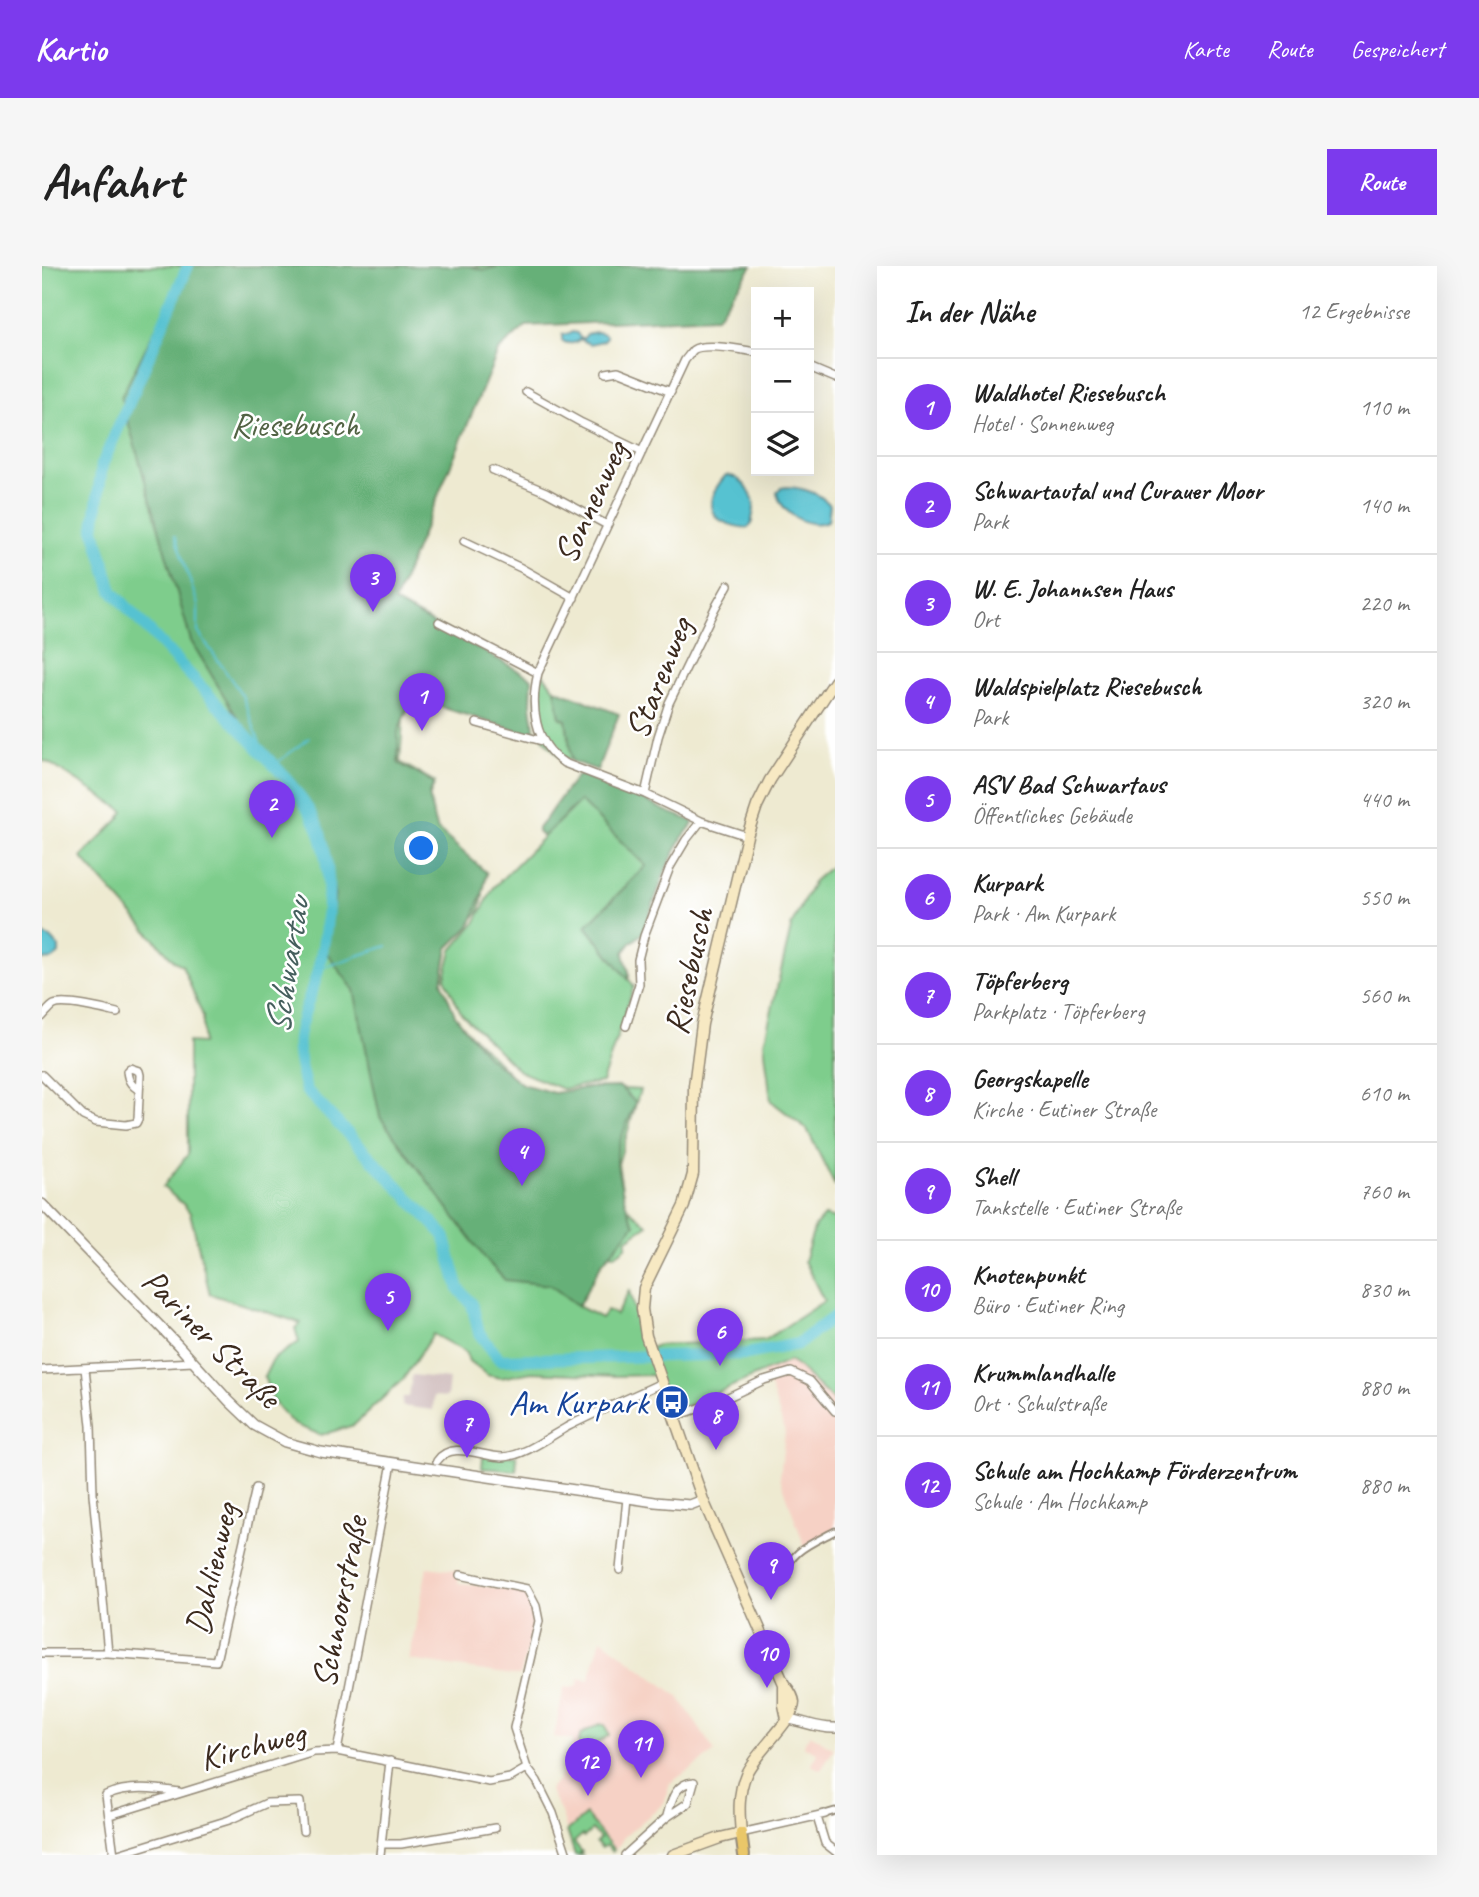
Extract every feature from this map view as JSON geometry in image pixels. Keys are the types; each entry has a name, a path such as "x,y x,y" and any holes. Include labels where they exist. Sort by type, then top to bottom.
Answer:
{"main road":[{"name":"Riesebusch","path":"661,1383 643,1322 644,1288 684,1206 693,1174 694,1086 702,1024 747,836 757,806 770,780 835,681"},
{"path":"661,1383 703,1500 784,1684 787,1718 759,1753 747,1773 740,1796 739,1815 744,1855"},
{"path":"673,1855 741,1833"}],"street":[{"name":"Sonnenweg","path":"542,741 536,723 535,686 538,673 685,360 692,350 701,347 751,351"},
{"path":"814,369 835,378"},
{"path":"606,373 618,371 671,392"},
{"path":"526,392 582,424 642,452"},
{"path":"493,470 546,492 607,525"},
{"path":"464,541 521,568 574,598"},
{"name":"Starenweg","path":"645,794 657,737 669,703 729,585"},
{"path":"439,622 538,673"},
{"path":"477,723 542,741 564,763 645,794 701,821 747,836"},
{"path":"626,1026 639,984 638,960 644,936 670,867 686,839 701,821"},
{"path":"42,1017 60,1003 101,1008 117,1013"},
{"path":"42,1075 83,1116 96,1122 126,1125 136,1123 139,1090"},
{"name":"Pariner Straße","path":"42,1204 254,1425 285,1442 321,1452 655,1502 690,1505 703,1500"},
{"path":"42,1370 193,1362"},
{"path":"42,1653 107,1653 85,1368"},
{"path":"674,1417 768,1378 790,1372 810,1381 835,1411"},
{"path":"437,1461 442,1454 450,1450 503,1457 517,1454 661,1383"},
{"name":"Schnoorstraße","path":"337,1751 392,1463"},
{"name":"Dahlienweg","path":"107,1653 216,1661 256,1488"},
{"path":"620,1570 627,1498"},
{"path":"787,1578 788,1567 797,1553 835,1531"},
{"path":"460,1575 527,1589 536,1606 538,1621 514,1728 527,1768 537,1781 553,1813 567,1855"},
{"path":"787,1718 824,1729 835,1728"},
{"name":"Kirchweg","path":"110,1815 314,1752 337,1751 489,1782 510,1779 527,1768"},
{"path":"380,1855 390,1761"},
{"path":"625,1855 667,1817 688,1803 694,1782 688,1783 673,1794 667,1817"},
{"name":"Kirchweg","path":"115,1855 106,1795 118,1790 155,1788 181,1792"},
{"path":"115,1855 229,1820 267,1803 300,1802 303,1832"},
{"path":"741,1833 835,1811"},
{"path":"817,1817 825,1843 835,1851"},
{"path":"381,1844 401,1844 495,1828"}],"shaded area":[{"path":"789,1361 835,1402 835,1532 805,1548 780,1477 785,1432 773,1394 762,1372"},
{"path":"412,1375 449,1379 447,1397 434,1396 433,1410 402,1406 403,1397 409,1397"},
{"path":"427,1567 460,1571 458,1583 526,1591 533,1618 520,1676 409,1660"},
{"path":"601,1639 679,1697 715,1752 670,1783 663,1804 624,1837 614,1850 586,1815 567,1831 561,1812 549,1790 566,1767 573,1740 554,1737 564,1687 578,1686 579,1678 589,1680"},
{"path":"810,1734 834,1749 821,1770 811,1765 818,1754 803,1745"}],"green space":[{"path":"42,266 670,266 512,302 393,600 417,696 403,719 400,762 435,782 421,819 482,871 483,897 479,912 440,952 435,980 446,1010 509,1073 444,1094 465,1152 594,1087 640,1090 618,1164 625,1206 648,1225 627,1239 626,1247 615,1255 517,1246 580,1292 584,1296 578,1306 601,1318 607,1310 616,1315 629,1291 645,1350 658,1345 765,1340 824,1301 804,1261 815,1226 824,1216 835,1219 835,1402 789,1361 671,1413 657,1375 532,1372 501,1378 487,1375 469,1361 465,1352 433,1334 404,1378 354,1425 321,1435 293,1424 274,1403 264,1377 273,1359 299,1342 295,1328 301,1323 210,1294 190,1213 163,1187 188,1154 188,1042 203,1043 203,1016 182,965 174,961 81,857 124,811 42,760"},
{"name":"Riesebusch","path":"187,266 469,266 484,270 500,266 752,266 717,317 526,326 498,351 394,602 532,678 531,704 535,736 411,698 398,732 398,763 434,783 429,794 438,830 487,873 470,926 448,948 442,982 455,1015 488,1057 522,1084 554,1093 620,1087 636,1103 617,1155 622,1191 635,1224 602,1263 578,1306 550,1285 505,1280 488,1262 380,1117 354,990 326,952 335,894 323,830 293,779 246,732 191,641 121,397"},
{"path":"542,673 555,689 560,717 566,720 572,761 561,758 545,741 539,726 537,707"},
{"path":"555,689 619,714 597,770 572,761 566,720 560,717"},
{"path":"580,775 644,800 692,821 693,824 682,838 667,867 642,934 624,952 628,979 586,926 646,866 580,801 543,837 537,831"},
{"path":"580,800 646,866 586,926 634,986 602,1082 562,1089 519,1071 461,1013 445,978 452,950 475,923 494,887"},
{"path":"835,863 835,1186 807,1129 771,1101 764,1043 792,924 814,881"},
{"path":"517,1455 516,1471 482,1468 483,1457"},
{"path":"600,1724 604,1725 609,1735 592,1745 579,1745 581,1734"},
{"path":"586,1815 614,1850 612,1852 606,1845 602,1848 596,1842 600,1838 592,1830 574,1842 582,1852 582,1855 575,1855 567,1831"}],"water":[{"path":"573,332 580,338 595,332 603,333 607,337 603,341 590,344 580,339 571,343 562,341 562,335"},
{"path":"726,475 741,481 751,495 754,509 752,524 748,528 725,522 713,512 713,496"},
{"path":"786,487 810,492 826,501 830,505 828,521 812,523 789,513 779,500 777,492"},
{"path":"42,935 51,938 59,947 59,954 53,959 42,960"}],"waterway":[{"name":"Schwartau","path":"188,266 102,465 94,529 112,591 286,778 309,811 320,833 327,867 328,901 322,953 298,1039 299,1061 306,1090 444,1235 459,1289 472,1304 479,1333 500,1360 747,1354 798,1344 835,1316"},
{"path":"175,536 198,605 198,632 242,695 264,753"},
{"path":"274,765 309,738"},
{"path":"318,969 387,946"}],"place":[{"name":"W. E. Johannsen Haus","path":"373,612"},
{"name":"Waldhotel Riesebusch","path":"422,731"},
{"name":"Schwartautal und Curauer Moor","path":"272,838"},
{"name":"Waldspielplatz Riesebusch","path":"522,1186"},
{"name":"ASV Bad Schwartaus","path":"388,1331"},
{"name":"Kurpark","path":"720,1366"},
{"name":"Am Kurpark","path":"672,1402"},
{"name":"Georgskapelle","path":"716,1450"},
{"name":"Töpferberg","path":"467,1458"},
{"name":"Shell","path":"771,1600"},
{"name":"Knotenpunkt","path":"767,1688"},
{"name":"Krummlandhalle","path":"641,1778"},
{"name":"Schule am Hochkamp Förderzentrum","path":"588,1796"}]}
